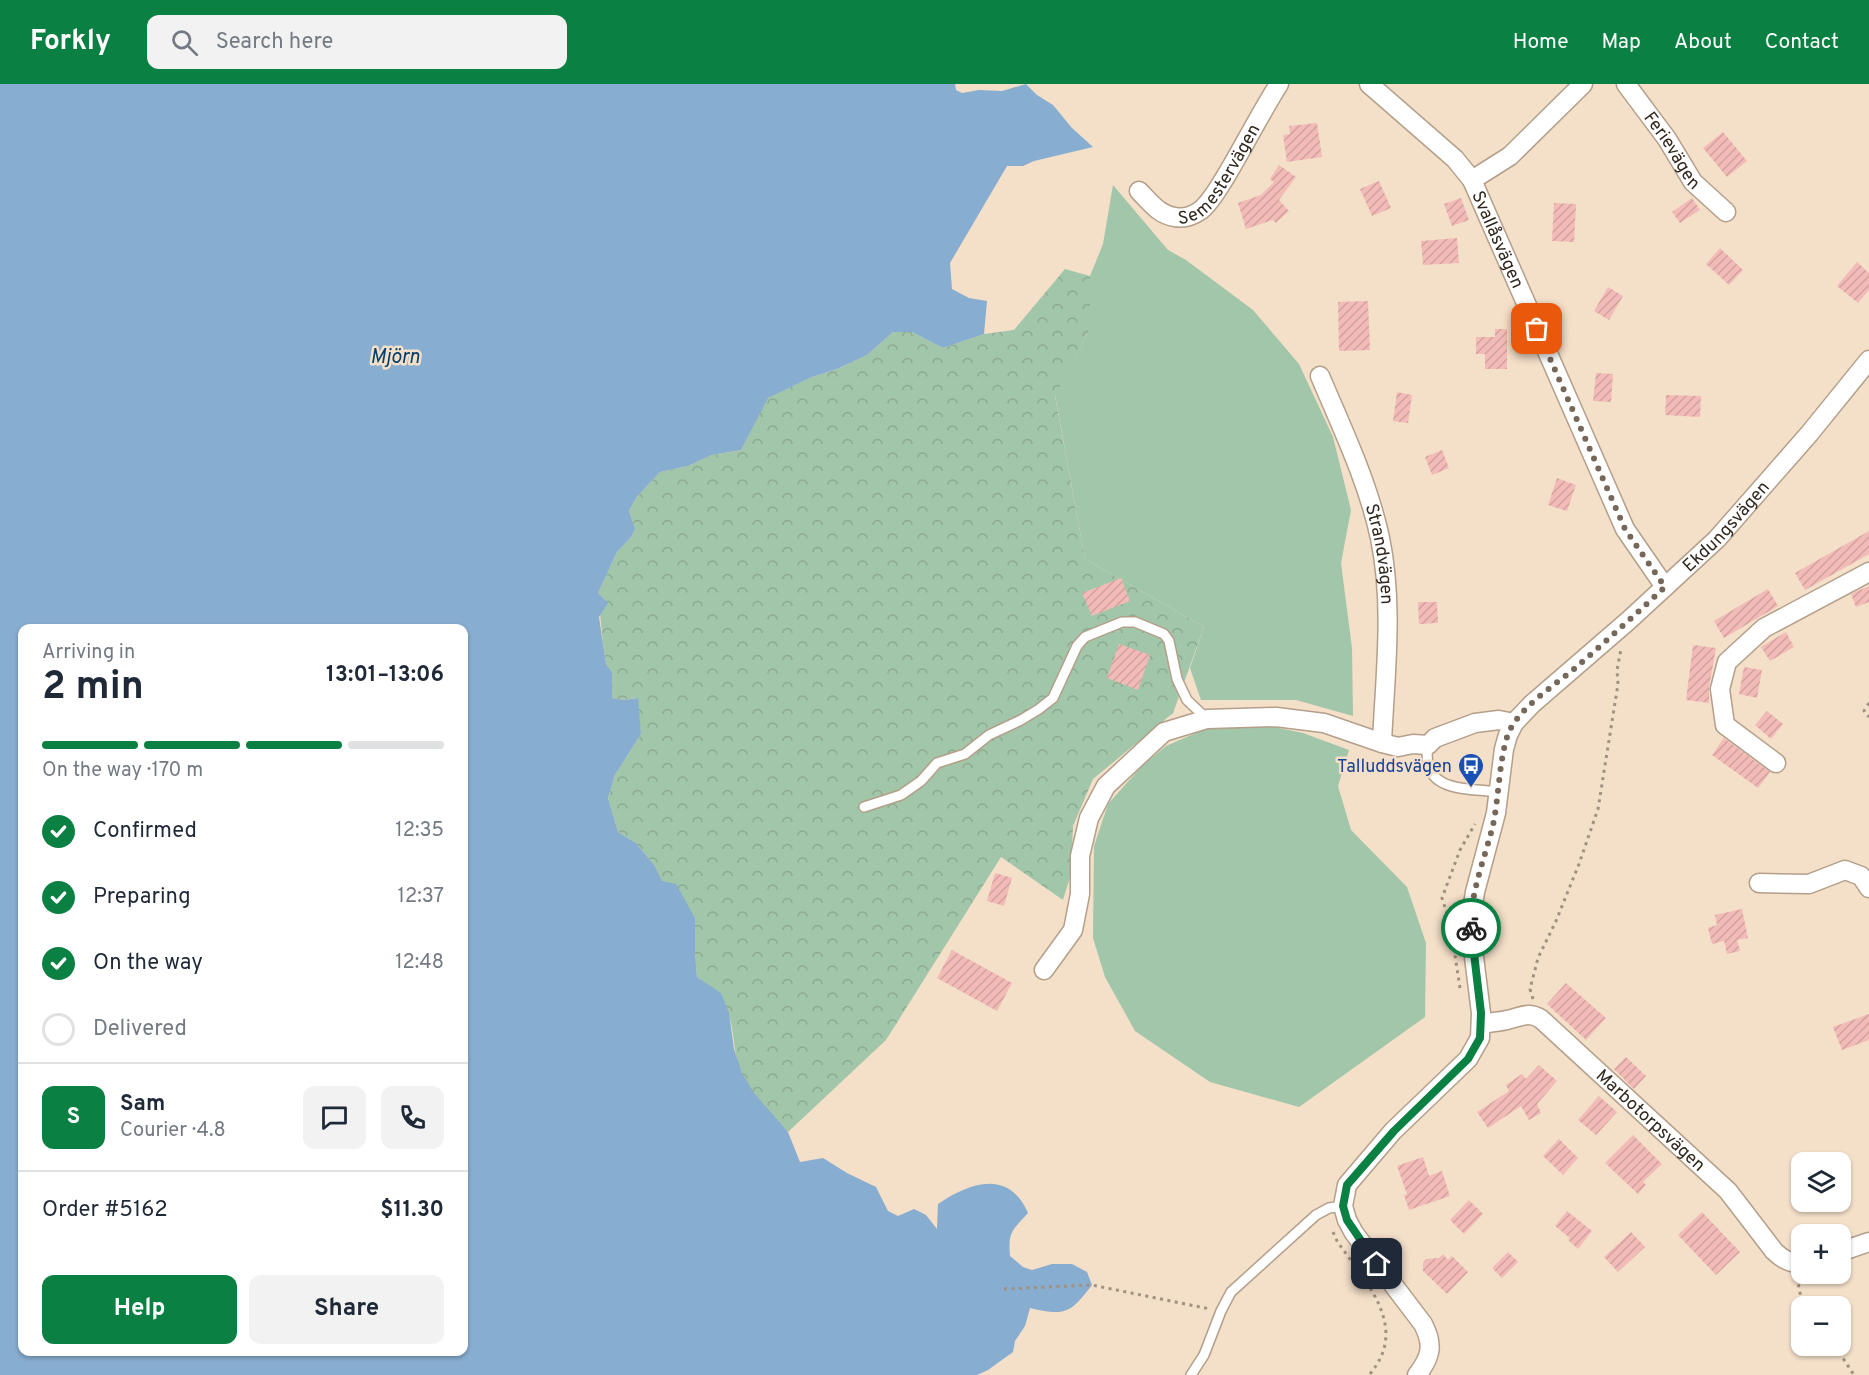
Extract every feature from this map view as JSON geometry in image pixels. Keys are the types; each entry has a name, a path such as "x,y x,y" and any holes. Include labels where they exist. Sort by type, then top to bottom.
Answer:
{"street":[{"name":"Semestervägen","path":"1140,191 1157,210 1167,216 1185,217 1203,208 1245,145 1262,110 1279,84"},
{"name":"Svallåsvägen","path":"1369,84 1455,159 1472,180 1625,529 1665,587"},
{"path":"1472,180 1510,156 1583,84"},
{"name":"Ferievägen","path":"1626,84 1667,139 1693,182 1726,212"},
{"name":"Ekdungsvägen","path":"1514,723 1532,704 1628,621 1717,539 1809,434 1869,360"},
{"name":"Strandvägen","path":"1320,376 1372,507 1380,538 1389,625 1382,743"},
{"path":"1776,763 1725,725 1720,689 1727,662 1764,628 1869,572"},
{"path":"1044,970 1073,930 1080,894 1080,856 1089,818 1106,786 1164,732 1206,719 1296,718 1324,723 1398,747 1413,744 1428,745 1435,738 1475,723 1499,720 1514,723 1504,749 1496,813 1475,892 1471,917 1482,1024 1480,1038 1468,1059 1394,1131 1360,1168 1347,1185 1336,1207 1423,1324 1428,1334 1429,1355 1417,1375"},
{"path":"1759,883 1809,884 1845,870 1861,876 1869,888"},
{"path":"1482,1024 1527,1014 1534,1015"},
{"name":"Marbotorpsvägen","path":"1534,1015 1728,1191 1774,1251 1783,1260 1791,1262"},
{"path":"1851,1248 1869,1242"}],"lane":[{"path":"864,807 901,795 921,781 937,763 965,753 989,735 1039,709 1053,698 1077,646 1086,637 1122,622 1135,622 1164,634 1169,641 1177,679 1187,700 1206,719"},
{"path":"1428,745 1430,771 1439,782 1450,786 1499,792"},
{"path":"1191,1375 1204,1355 1231,1292 1316,1215 1336,1207"}],"path":[{"path":"1534,1015 1536,1006 1530,989 1538,958 1564,902 1598,809 1618,684 1617,670 1628,621"},
{"path":"1869,703 1864,711 1869,717"},
{"path":"1460,989 1450,923 1442,898 1460,850 1479,818"},
{"path":"1336,1207 1331,1226 1337,1241 1377,1300 1386,1323 1386,1343 1377,1365 1369,1375"},
{"path":"1004,1289 1092,1285 1195,1308 1221,1311"},
{"path":"1841,1356 1854,1375"}],"green space":[{"path":"1113,185 1168,250 1186,260 1253,310 1299,364 1333,437 1351,510 1341,563 1352,648 1353,716 1296,700 1201,700 1190,668 1204,627 1085,559 1055,395 1090,329 1090,276 1103,244"},
{"path":"1065,269 1090,276 1090,329 1055,396 1085,559 1204,627 1173,713 1093,779 1073,826 1071,874 1063,900 1001,857 886,1040 788,1132 746,1082 737,1060 727,1010 716,994 697,977 695,918 688,907 662,882 655,866 636,843 618,832 608,798 615,775 641,734 637,698 624,700 612,698 612,672 606,664 598,593 617,552 632,536 635,529 629,511 636,498 660,472 688,466 712,455 741,450 767,398 867,355 893,332 912,332 943,348 984,334 1014,330"},
{"path":"1264,725 1303,733 1349,750 1338,786 1351,830 1407,887 1426,943 1425,1017 1299,1107 1210,1082 1135,1031 1105,977 1093,938 1094,846 1108,804 1142,766 1166,746 1205,729"}],"water":[{"name":"Mjörn","path":"0,84 955,84 956,90 962,93 979,90 1002,91 1026,84 1037,95 1053,105 1072,128 1093,147 1034,161 1023,166 1007,166 950,263 952,289 969,298 987,301 984,334 943,348 912,332 893,332 867,355 768,398 741,450 712,455 688,466 660,472 636,498 629,511 635,529 632,536 617,552 598,593 608,603 599,617 606,664 612,672 612,698 624,700 638,698 641,734 615,775 608,798 618,832 636,843 655,866 662,881 676,884 695,918 697,977 721,993 729,1013 734,1049 742,1073 754,1093 788,1132 800,1162 823,1158 876,1187 888,1211 898,1216 914,1209 926,1215 937,1229 938,1204 950,1196 976,1186 1000,1185 1020,1199 1028,1213 1012,1232 1010,1256 1023,1267 1032,1270 1052,1264 1072,1264 1087,1272 1092,1285 1078,1302 1059,1312 1030,1308 1025,1326 1015,1341 1013,1352 977,1375 0,1375"}],"building":[{"path":"1317,123 1322,157 1287,162 1283,135 1290,134 1289,126"},
{"path":"1723,132 1747,161 1727,177 1703,148"},
{"path":"1279,165 1296,177 1279,200 1289,211 1276,223 1273,220 1246,229 1238,203 1261,195 1274,182 1270,179"},
{"path":"1379,181 1391,208 1372,216 1360,189"},
{"path":"1461,198 1469,220 1452,226 1444,204"},
{"path":"1692,198 1700,210 1680,223 1672,212"},
{"path":"1554,203 1576,204 1574,242 1552,241"},
{"path":"1457,238 1459,263 1423,265 1421,241"},
{"path":"1720,248 1743,270 1729,285 1706,264"},
{"path":"1857,262 1869,273 1869,290 1858,303 1837,286"},
{"path":"1608,287 1623,296 1609,320 1594,311"},
{"path":"1368,301 1370,350 1339,351 1338,302"},
{"path":"1495,329 1507,329 1507,369 1485,369 1485,354 1476,354 1476,337 1495,337"},
{"path":"1596,373 1613,374 1611,402 1593,401"},
{"path":"1397,392 1412,395 1408,423 1393,421"},
{"path":"1666,395 1701,396 1700,417 1665,415"},
{"path":"1442,450 1449,468 1432,475 1425,457"},
{"path":"1557,478 1576,485 1567,511 1548,505"},
{"path":"1869,531 1869,554 1805,590 1795,573"},
{"path":"1121,578 1130,601 1092,616 1082,593"},
{"path":"1869,586 1869,602 1856,607 1851,594"},
{"path":"1768,589 1778,606 1724,638 1714,621"},
{"path":"1418,602 1437,602 1438,623 1419,624"},
{"path":"1786,632 1794,647 1770,661 1761,647"},
{"path":"1119,644 1150,655 1138,690 1107,678"},
{"path":"1693,645 1716,648 1709,687 1709,703 1686,700"},
{"path":"1744,667 1762,670 1757,698 1739,694"},
{"path":"1767,711 1783,724 1771,739 1755,725"},
{"path":"1724,738 1770,772 1758,788 1712,755"},
{"path":"995,873 1012,878 1004,906 987,901"},
{"path":"1742,909 1748,938 1737,940 1740,951 1727,954 1724,941 1712,944 1708,928 1717,925 1715,915"},
{"path":"952,950 1012,983 997,1011 937,978"},
{"path":"1566,983 1606,1018 1586,1040 1547,1004"},
{"path":"1869,1014 1869,1040 1842,1050 1833,1027"},
{"path":"1626,1057 1646,1076 1634,1089 1614,1069"},
{"path":"1539,1065 1557,1081 1537,1104 1541,1113 1529,1120 1521,1106 1488,1128 1477,1112 1509,1091 1506,1085 1522,1074 1526,1079"},
{"path":"1599,1096 1617,1112 1596,1135 1578,1120"},
{"path":"1633,1135 1662,1164 1643,1182 1646,1185 1638,1194 1605,1163"},
{"path":"1559,1139 1578,1158 1563,1175 1543,1156"},
{"path":"1423,1157 1429,1176 1442,1171 1450,1196 1409,1210 1404,1195 1407,1194 1397,1166"},
{"path":"1469,1200 1483,1214 1464,1234 1450,1220"},
{"path":"1567,1211 1592,1231 1578,1249 1568,1240 1570,1238 1555,1226"},
{"path":"1702,1212 1740,1252 1716,1275 1678,1235"},
{"path":"1631,1232 1645,1247 1618,1272 1604,1257"},
{"path":"1508,1252 1518,1262 1502,1278 1492,1268"},
{"path":"1443,1254 1448,1260 1452,1256 1468,1272 1447,1294 1423,1271 1423,1263 1426,1259 1439,1258"}],"way so far":[{"path":"1471,928 1475,892 1496,813 1504,749 1514,723 1532,704 1665,587 1625,529 1537,329"}],"place":[{"name":"Talluddsvägen","path":"1471,789"}],"route":[{"path":"1377,1264 1347,1220 1343,1206 1347,1185 1394,1131 1468,1059 1480,1038 1482,1024 1471,928"}]}
